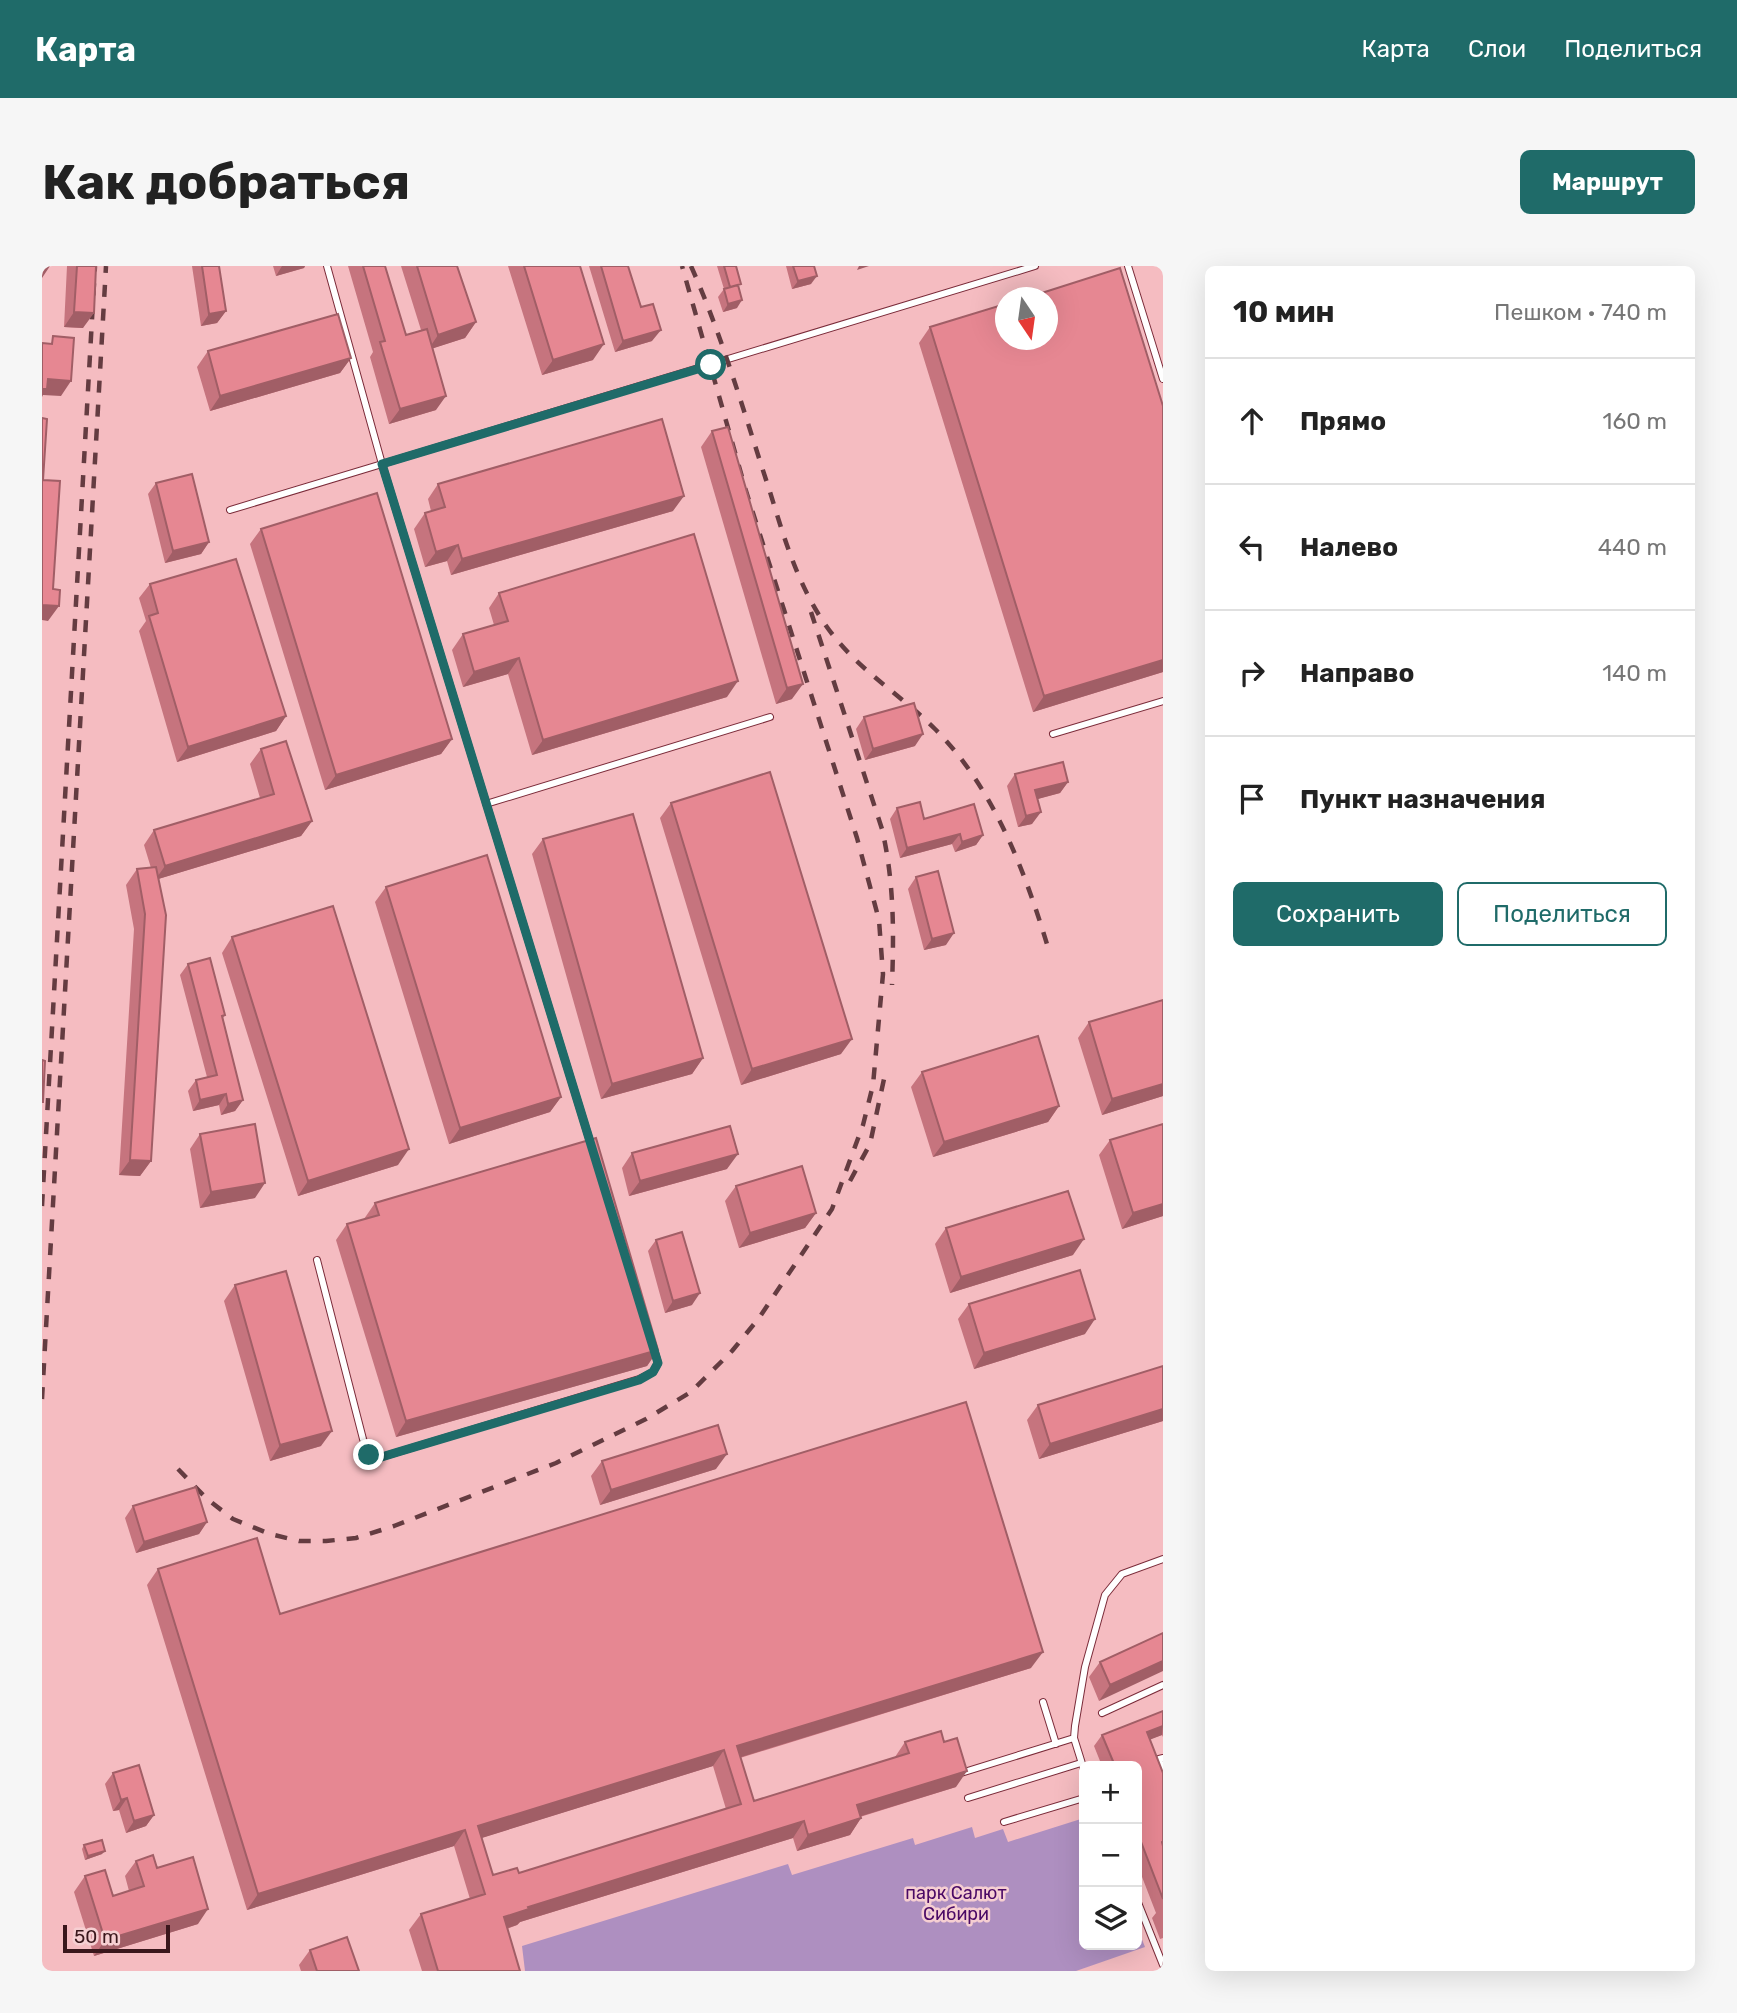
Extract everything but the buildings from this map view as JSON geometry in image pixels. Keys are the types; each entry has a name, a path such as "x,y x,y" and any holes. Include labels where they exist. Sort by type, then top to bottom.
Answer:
{"lane":[{"path":"327,266 382,464 597,1163"},
{"path":"230,510 1035,266"},
{"path":"1128,266 1163,379"},
{"path":"1053,734 1163,701"},
{"path":"486,804 770,717"},
{"path":"317,1260 363,1439 369,1455 375,1459 639,1380 653,1372 658,1363 650,1336"},
{"path":"1081,1761 1074,1738 1085,1667 1105,1595 1122,1574 1163,1559"},
{"path":"1102,1713 1163,1685"},
{"path":"1043,1702 1056,1744"},
{"path":"959,1774 1074,1738"},
{"path":"1163,1758 1158,1759 1163,1771"},
{"path":"968,1798 1079,1768"},
{"path":"1004,1822 1079,1800"},
{"path":"1142,1912 1163,1965"}],"green space":[{"name":"парк Салют Сибири","path":"1079,1820 1079,1950 1136,1950 1076,1971 525,1971 522,1946 788,1864 792,1875 913,1838 915,1845 972,1827 975,1838 1003,1829 1008,1842"}],"railway":[{"path":"42,1206 95,266"},
{"path":"42,1399 106,266"},
{"path":"178,1469 207,1499 233,1519 270,1534 299,1541 326,1541 356,1538 394,1526 556,1463 646,1419 691,1392 732,1351 759,1318 832,1209 863,1125 873,1085 883,974 879,920 857,838 746,491 682,266"},
{"path":"691,266 723,349 790,555 803,585 819,615 845,649 935,729 975,778 1019,863 1050,954"},
{"path":"811,612 882,829 892,906 892,985"},
{"path":"850,1181 870,1144 884,1079"}],"route":[{"path":"369,1455 375,1459 639,1380 653,1372 658,1363 382,464 711,365"}]}
